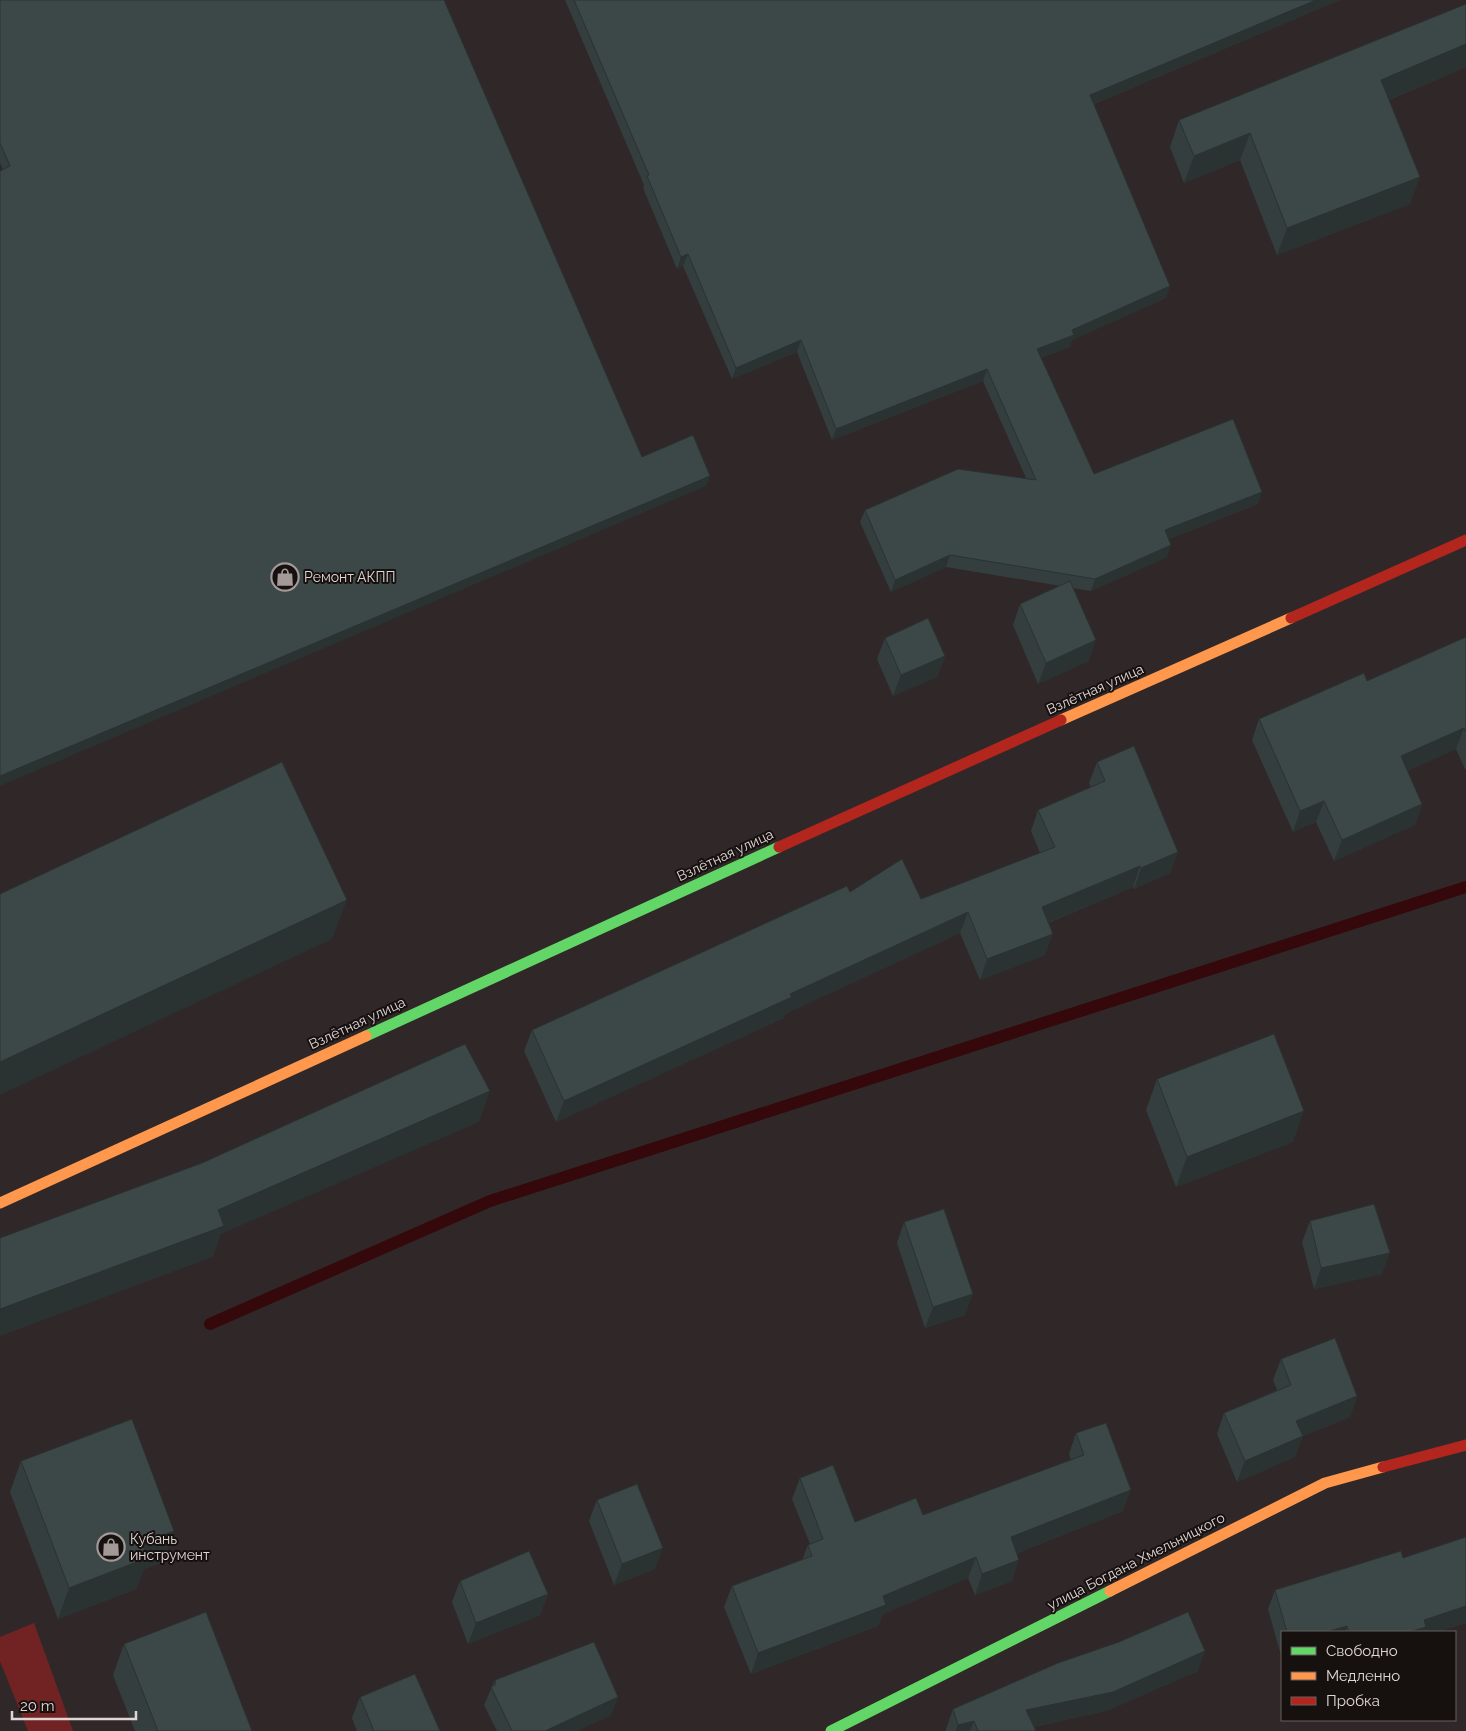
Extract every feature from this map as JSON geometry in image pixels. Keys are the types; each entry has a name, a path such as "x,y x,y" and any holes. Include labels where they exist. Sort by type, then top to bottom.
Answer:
{"street":[{"name":"Взлётная улица","path":"0,1203 882,800 1466,540"},
{"name":"улица Богдана Хмельницкого","path":"831,1731 1325,1483 1466,1445"}],"shaded area":[{"path":"34,1623 73,1731 28,1731 0,1661 0,1637"}],"building":[{"path":"0,0 444,0 642,457 693,435 710,476 0,776 0,171 10,166 0,143"},
{"path":"574,0 1316,0 1090,95 1170,286 1072,330 1074,335 1037,349 1094,474 1233,419 1262,492 1165,530 1171,545 1095,579 950,555 895,580 865,510 958,469 1036,480 987,369 836,429 801,340 736,368 688,254 681,257 647,176 649,175"},
{"path":"1466,4 1466,44 1381,80 1420,177 1287,228 1250,133 1194,156 1179,120"},
{"path":"1070,581 1096,640 1046,663 1020,604"},
{"path":"928,618 945,656 901,675 885,638"},
{"path":"1466,637 1466,732 1464,728 1401,756 1422,804 1342,840 1324,801 1300,811 1259,719 1364,673 1367,681"},
{"path":"1134,746 1178,852 1042,907 1053,934 987,959 968,912 790,994 792,997 564,1101 532,1030 847,886 850,892 902,859 921,899 1055,847 1038,810 1105,781 1097,762"},
{"path":"282,762 347,900 0,1062 0,894"},
{"path":"1274,1034 1304,1111 1187,1157 1157,1079"},
{"path":"465,1044 490,1091 218,1210 224,1226 0,1309 0,1238 202,1163"},
{"path":"1374,1204 1390,1253 1321,1268 1310,1221"},
{"path":"944,1209 973,1294 933,1307 904,1222"},
{"path":"1335,1338 1357,1396 1296,1421 1303,1436 1245,1461 1224,1413 1291,1385 1281,1359"},
{"path":"132,1419 174,1531 142,1543 147,1558 69,1588 21,1461"},
{"path":"1106,1423 1131,1490 1011,1537 1019,1560 982,1574 976,1557 883,1596 886,1605 758,1653 732,1586 812,1556 808,1545 823,1539 800,1478 833,1465 855,1522 916,1498 923,1515 1084,1455 1076,1433"},
{"path":"637,1484 663,1548 622,1564 597,1500"},
{"path":"1466,1537 1466,1606 1424,1620 1426,1627 1412,1631 1349,1631 1347,1626 1330,1631 1287,1631 1275,1590 1401,1551 1403,1558"},
{"path":"529,1551 548,1594 476,1623 460,1581"},
{"path":"206,1612 252,1731 158,1731 124,1644"},
{"path":"1188,1612 1205,1651 1113,1692 1026,1710 1036,1731 978,1731 974,1721 958,1725 953,1709 1058,1663 1119,1642"},
{"path":"594,1642 618,1697 545,1731 512,1731 491,1687 496,1684 495,1680"},
{"path":"415,1674 440,1731 374,1731 360,1697"}],"waterway":[{"path":"210,1324 490,1201 1466,887"}],"traffic: fast":[{"path":"366,1036 779,847"},
{"path":"831,1731 1110,1591"}],"traffic: slow":[{"path":"1061,720 1291,618"},
{"path":"0,1203 366,1036"},
{"path":"1110,1591 1325,1483 1383,1467"}],"traffic: jam":[{"path":"1291,618 1466,540"},
{"path":"779,847 1061,720"},
{"path":"1383,1467 1466,1445"}],"place":[{"name":"Ремонт АКПП","path":"285,577"},
{"name":"Кубань инструмент","path":"111,1547"}]}
